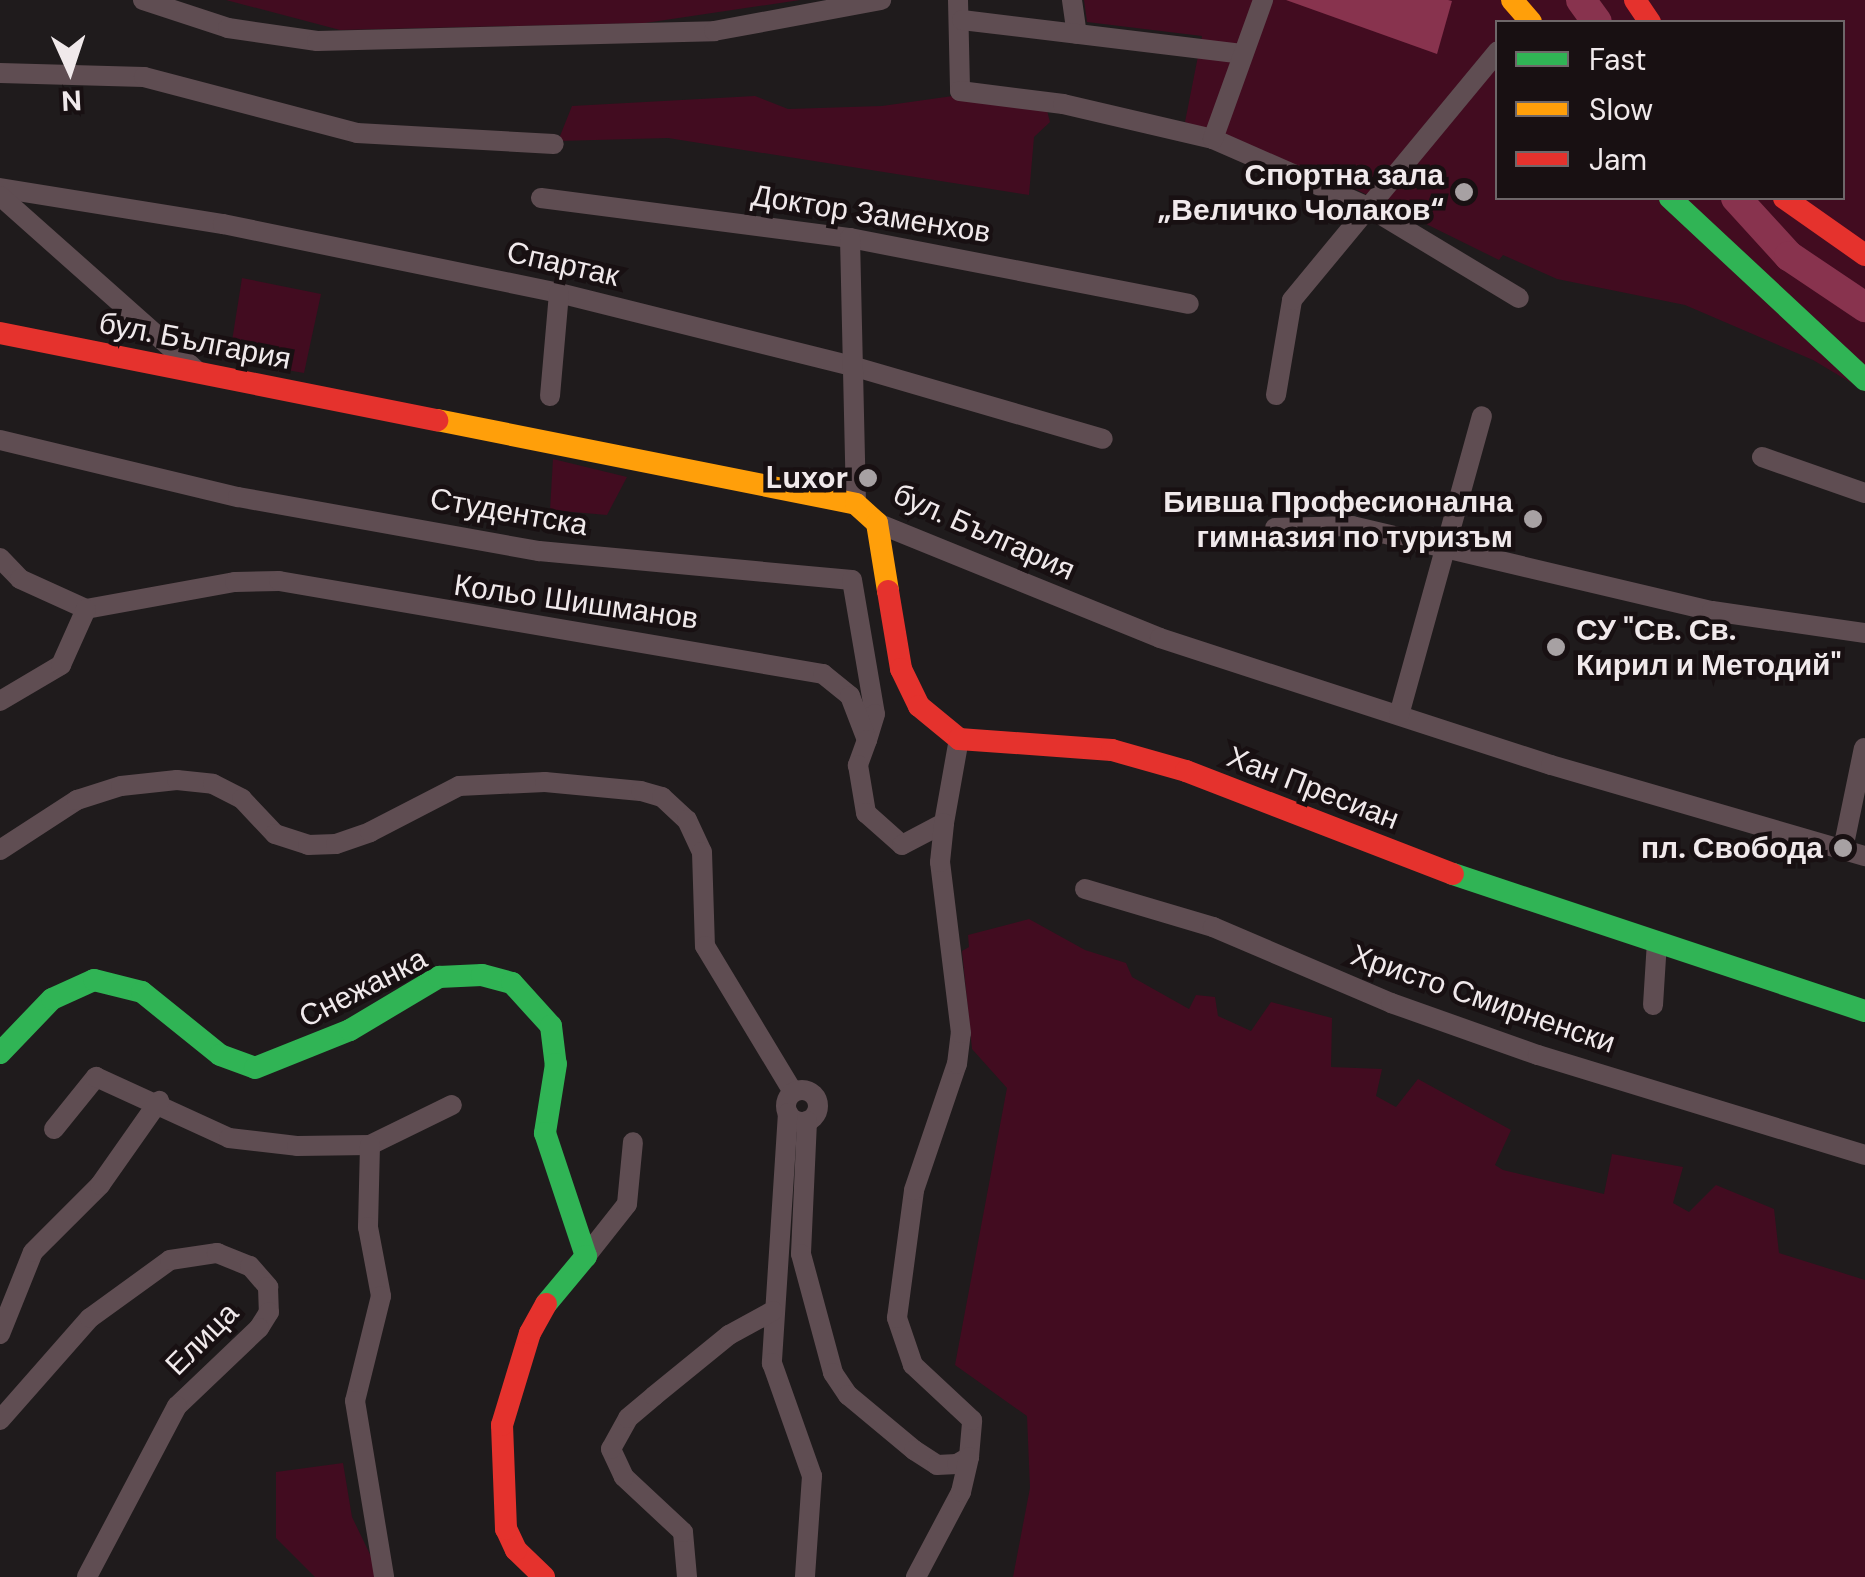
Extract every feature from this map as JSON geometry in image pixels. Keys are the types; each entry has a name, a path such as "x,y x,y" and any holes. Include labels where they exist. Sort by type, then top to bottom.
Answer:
{"street":[{"path":"143,0 228,28 317,41 714,31 881,0"},
{"path":"1072,0 1076,34"},
{"path":"1213,139 1264,0"},
{"path":"1242,54 1076,34 960,10 960,91 1063,104 1213,139 1368,208 1520,298"},
{"path":"1276,395 1292,300 1495,54"},
{"path":"0,73 144,77 357,133 554,144"},
{"path":"0,192 200,373"},
{"name":"Спартак","path":"0,192 242,228 558,293 852,366 1103,438"},
{"name":"Доктор Заменхов","path":"541,198 850,238 1189,304"},
{"path":"1672,200 1865,380"},
{"path":"1787,200 1865,255"},
{"path":"850,238 856,504"},
{"path":"550,396 558,293"},
{"name":"бул. България","path":"0,333 856,504 877,523 1091,611 1399,714 1865,856"},
{"path":"1399,714 1482,416"},
{"name":"Студентска","path":"0,440 238,497 539,552 852,580 875,714 867,740"},
{"path":"1762,457 1865,493"},
{"path":"877,523 901,669 918,706 955,736 940,862 961,1033 958,1064 914,1190 896,1318 913,1365 972,1420 970,1457 962,1492 916,1577"},
{"path":"1275,528 1352,526 1712,611 1865,633"},
{"path":"0,558 34,587 86,609 61,665 0,701"},
{"name":"Кольо Шишманов","path":"86,609 235,582 279,581 417,610 654,640 823,674 850,696 867,740 858,766 866,813 888,838 902,845 944,823"},
{"name":"Хан Пресиан","path":"955,736 1112,750 1186,771 1432,867 1865,1011"},
{"path":"1843,850 1864,748"},
{"path":"0,850 77,800 121,786 177,780 214,784 242,799 276,834 308,844 336,844 370,832 460,786 545,782 641,791 662,798 687,820 702,852 705,946 796,1109 800,1254 833,1372 848,1394 937,1465 970,1457"},
{"name":"Христо Смирненски","path":"1085,888 1213,927 1391,1003 1538,1054 1865,1155"},
{"path":"1653,1005 1657,941"},
{"name":"Снежанка","path":"0,1054 52,1000 94,980 142,992 220,1055 255,1068 350,1030 438,978 482,975 512,983 551,1026 556,1064 545,1133 586,1256"},
{"path":"54,1129 96,1078 159,1101 229,1138 370,1145 452,1105"},
{"path":"0,1334 33,1252 100,1186 159,1101"},
{"path":"796,1109 773,1311 776,1384 812,1476 805,1577"},
{"path":"544,1577 516,1550 506,1528 502,1424 530,1334 555,1288 627,1204 633,1142"},
{"path":"370,1145 368,1226 381,1296 355,1402 384,1577"},
{"name":"Елица","path":"0,1420 90,1318 170,1260 218,1253 250,1266 268,1286 268,1312 259,1328 178,1406 87,1577"},
{"path":"687,1577 683,1532 624,1477 611,1449 628,1418 729,1335 773,1311"}],"shaded area":[{"path":"226,0 800,0 645,23 340,30"},
{"path":"1084,0 1865,0 1865,391 1813,360 1685,305 1557,279 1503,255 1499,260 1345,184 1185,122 1202,36 1087,22"},
{"path":"1286,0 1448,0 1452,1 1437,54"},
{"path":"974,93 1044,99 1050,122 1034,137 1029,195 668,138 558,141 572,106 755,96 788,109 882,106"},
{"path":"242,278 321,294 304,373 229,360"},
{"path":"553,459 627,477 607,515 550,510"},
{"path":"1029,919 1085,950 1126,963 1132,977 1189,1009 1196,995 1215,997 1218,1016 1251,1031 1271,1002 1332,1018 1331,1067 1382,1069 1376,1096 1396,1107 1418,1079 1511,1130 1495,1165 1503,1170 1604,1194 1612,1154 1683,1167 1673,1203 1689,1212 1716,1185 1774,1209 1779,1253 1865,1280 1865,1577 1013,1577 1030,1488 1027,1416 955,1365 1007,1088 972,1049 962,951 969,947 968,935"},
{"path":"343,1463 352,1517 381,1577 315,1577 276,1538 276,1472"}],"waterway":[{"path":"1581,0 1596,20"},
{"path":"1738,200 1789,256 1865,307"}],"traffic: fast":[{"path":"1672,200 1865,380"},
{"path":"1453,874 1865,1011"},
{"path":"0,1053 52,999 94,980 142,992 220,1055 255,1068 350,1030 439,977 482,975 512,983 551,1026 556,1064 545,1133 586,1256 546,1304"}],"traffic: slow":[{"path":"1512,0 1529,20"},
{"path":"437,420 856,504 877,523 888,591"}],"traffic: jam":[{"path":"1635,0 1649,20"},
{"path":"1787,200 1865,255"},
{"path":"0,333 437,420"},
{"path":"888,591 901,669 919,706 959,739 1112,750 1186,771 1453,874"},
{"path":"544,1577 516,1550 506,1529 502,1425 530,1333 546,1304"}],"place":[{"name":"Спортна зала „Величко Чолаков“","path":"1464,192"},
{"name":"Luxor","path":"868,478"},
{"name":"Бивша Професионална гимназия по туризъм","path":"1533,519"},
{"name":"СУ \"Св. Св. Кирил и Методий\"","path":"1556,647"},
{"name":"пл. Свобода","path":"1843,848"}]}
